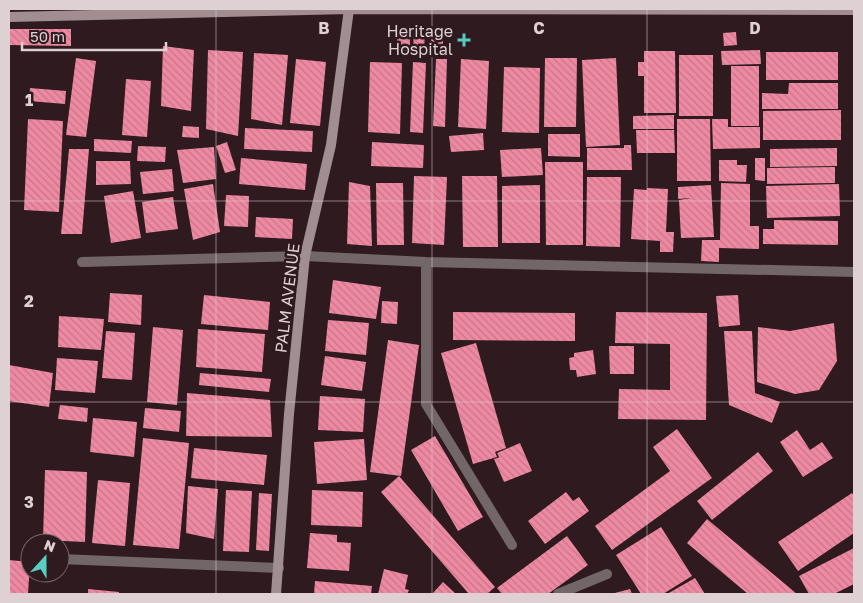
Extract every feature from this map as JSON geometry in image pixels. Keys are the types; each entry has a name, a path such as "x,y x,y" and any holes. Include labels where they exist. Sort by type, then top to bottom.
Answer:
{"street":[{"path":"9,17 349,9 854,10"},
{"name":"PALM AVENUE","path":"276,594 289,414 305,256 331,145 349,9"},
{"path":"82,262 305,256 426,262 854,272"},
{"path":"426,262 426,404 512,545"},
{"path":"70,559 279,568"},
{"path":"558,594 606,574"}],"building":[{"path":"9,29 71,29 71,46 9,45"},
{"path":"397,30 410,30 410,52 397,51"},
{"path":"414,31 425,31 424,51 413,51"},
{"path":"736,32 737,45 724,46 723,33"},
{"path":"431,37 443,37 443,54 430,53"},
{"path":"163,46 194,50 191,111 161,106"},
{"path":"208,50 243,52 238,136 206,129"},
{"path":"760,50 761,64 722,65 721,51"},
{"path":"644,51 675,51 676,113 644,113 644,76 638,76 638,62 644,62"},
{"path":"766,52 838,52 838,80 766,80"},
{"path":"254,53 288,55 282,125 251,119"},
{"path":"679,55 713,55 713,116 679,116"},
{"path":"76,58 96,61 86,137 66,135"},
{"path":"545,58 577,58 576,127 544,127"},
{"path":"616,58 620,145 586,147 582,60"},
{"path":"296,59 326,62 320,126 290,123"},
{"path":"436,59 447,59 445,127 433,126"},
{"path":"461,59 489,61 486,129 458,127"},
{"path":"370,62 402,63 400,134 368,132"},
{"path":"413,62 426,63 423,133 410,132"},
{"path":"731,66 759,66 759,126 731,126"},
{"path":"504,67 540,68 539,133 502,132"},
{"path":"126,79 151,81 147,137 122,135"},
{"path":"789,83 838,83 838,109 762,109 762,93 788,94"},
{"path":"30,88 66,91 65,104 29,101"},
{"path":"841,110 841,140 763,140 763,111"},
{"path":"674,115 674,129 633,129 633,116"},
{"path":"28,119 63,121 59,212 24,210"},
{"path":"677,119 710,119 711,181 677,181"},
{"path":"712,119 728,119 728,127 760,127 760,148 713,149"},
{"path":"183,126 199,127 199,138 182,137"},
{"path":"245,128 313,131 312,152 244,149"},
{"path":"636,130 674,130 675,153 637,153"},
{"path":"483,133 484,150 451,152 449,136"},
{"path":"548,134 580,134 580,157 548,156"},
{"path":"94,139 132,141 131,153 94,151"},
{"path":"227,142 236,170 225,173 216,146"},
{"path":"372,142 424,145 423,168 371,166"},
{"path":"624,145 631,145 632,170 587,170 587,148 624,148"},
{"path":"138,146 166,147 165,162 137,161"},
{"path":"214,147 216,179 183,183 177,150"},
{"path":"541,148 543,175 502,177 500,150"},
{"path":"837,148 837,166 770,167 770,149"},
{"path":"69,149 89,149 82,234 61,234"},
{"path":"241,158 307,164 305,190 239,184"},
{"path":"755,158 765,158 765,181 755,180"},
{"path":"719,160 737,160 737,165 747,165 746,182 719,181"},
{"path":"96,161 130,161 131,184 96,185"},
{"path":"545,162 583,162 583,245 546,245"},
{"path":"835,167 835,183 767,184 767,168"},
{"path":"172,169 174,191 143,194 140,172"},
{"path":"414,176 447,177 444,245 412,243"},
{"path":"462,176 497,176 498,247 463,247"},
{"path":"587,177 621,177 620,247 586,246"},
{"path":"349,182 370,186 372,246 347,244"},
{"path":"376,183 403,183 404,245 377,245"},
{"path":"721,183 750,184 750,226 759,226 759,249 719,248 719,262 701,261 702,240 720,240"},
{"path":"213,184 220,232 193,240 184,189"},
{"path":"839,184 840,216 767,218 766,186"},
{"path":"540,185 540,243 502,243 502,186"},
{"path":"711,185 714,237 681,238 679,200 691,198 678,199 678,187"},
{"path":"647,188 668,189 666,232 674,232 673,252 660,252 660,241 631,239 634,189 647,190"},
{"path":"133,191 141,238 111,243 104,196"},
{"path":"226,195 249,196 248,227 224,226"},
{"path":"173,197 178,229 146,233 142,202"},
{"path":"256,217 293,219 292,239 255,237"},
{"path":"774,220 838,221 838,245 763,244 763,229 774,229"},
{"path":"333,280 381,287 376,319 329,313"},
{"path":"110,293 142,295 141,325 108,322"},
{"path":"204,295 270,302 268,330 201,324"},
{"path":"738,295 740,325 719,327 716,296"},
{"path":"382,301 398,302 397,324 381,323"},
{"path":"453,312 575,313 575,341 453,340"},
{"path":"616,312 707,313 706,420 618,419 619,389 670,390 670,344 615,343"},
{"path":"59,316 104,319 101,350 58,347"},
{"path":"328,320 369,323 366,355 325,351"},
{"path":"834,323 837,361 819,390 795,394 757,382 758,327 790,331"},
{"path":"153,327 183,330 177,405 147,402"},
{"path":"198,329 265,334 262,372 196,367"},
{"path":"106,331 135,333 132,380 102,378"},
{"path":"724,331 752,331 755,393 780,402 772,423 729,405"},
{"path":"388,340 419,345 401,476 370,472"},
{"path":"476,343 506,448 495,452 497,457 473,464 441,353"},
{"path":"609,346 634,346 634,374 610,374"},
{"path":"593,350 596,374 577,377 576,370 570,370 569,358 574,357 574,353"},
{"path":"325,356 366,362 362,391 321,385"},
{"path":"57,358 98,361 95,393 55,390"},
{"path":"9,365 53,373 49,407 9,401"},
{"path":"200,373 271,379 269,392 199,385"},
{"path":"187,393 270,400 272,437 186,436"},
{"path":"320,396 365,399 363,432 318,430"},
{"path":"60,405 88,408 87,422 58,419"},
{"path":"145,408 181,411 179,432 143,428"},
{"path":"93,418 137,422 134,457 90,452"},
{"path":"677,429 712,478 612,550 595,526 670,471 653,447"},
{"path":"797,430 810,450 822,442 833,458 803,477 780,442"},
{"path":"435,436 483,517 458,531 411,450"},
{"path":"143,438 189,443 179,549 133,545"},
{"path":"364,439 367,480 317,484 314,442"},
{"path":"520,443 532,471 504,482 494,459 500,457 497,453"},
{"path":"194,448 267,455 264,485 191,478"},
{"path":"758,452 773,471 712,520 697,501"},
{"path":"45,470 87,472 85,542 70,541 70,533 43,533"},
{"path":"399,476 495,587 487,594 469,594 381,492"},
{"path":"98,480 130,483 125,546 92,543"},
{"path":"188,486 218,489 214,539 186,533"},
{"path":"226,490 252,491 249,552 223,551"},
{"path":"312,490 363,492 362,527 311,525"},
{"path":"566,492 573,501 579,497 589,511 545,544 528,521"},
{"path":"259,493 272,494 269,551 256,550"},
{"path":"852,493 854,496 854,533 798,571 778,542"},
{"path":"707,519 797,594 748,594 687,543"},
{"path":"661,527 692,576 663,594 641,594 616,555"},
{"path":"310,533 337,535 337,542 351,543 349,571 307,568"},
{"path":"567,536 588,565 548,594 502,594 497,588"},
{"path":"854,548 854,584 834,594 809,594 799,576"},
{"path":"9,560 20,561 20,583 29,583 28,594 9,594"},
{"path":"384,569 408,575 405,589 409,590 407,594 378,594"},
{"path":"695,578 705,594 667,594"},
{"path":"315,581 372,586 371,594 314,594"},
{"path":"443,582 456,594 432,594"},
{"path":"88,589 119,592 119,594 88,594"},
{"path":"630,589 632,594 611,594"}],"place":[{"name":"Heritage Hospital","path":"464,40"}]}
